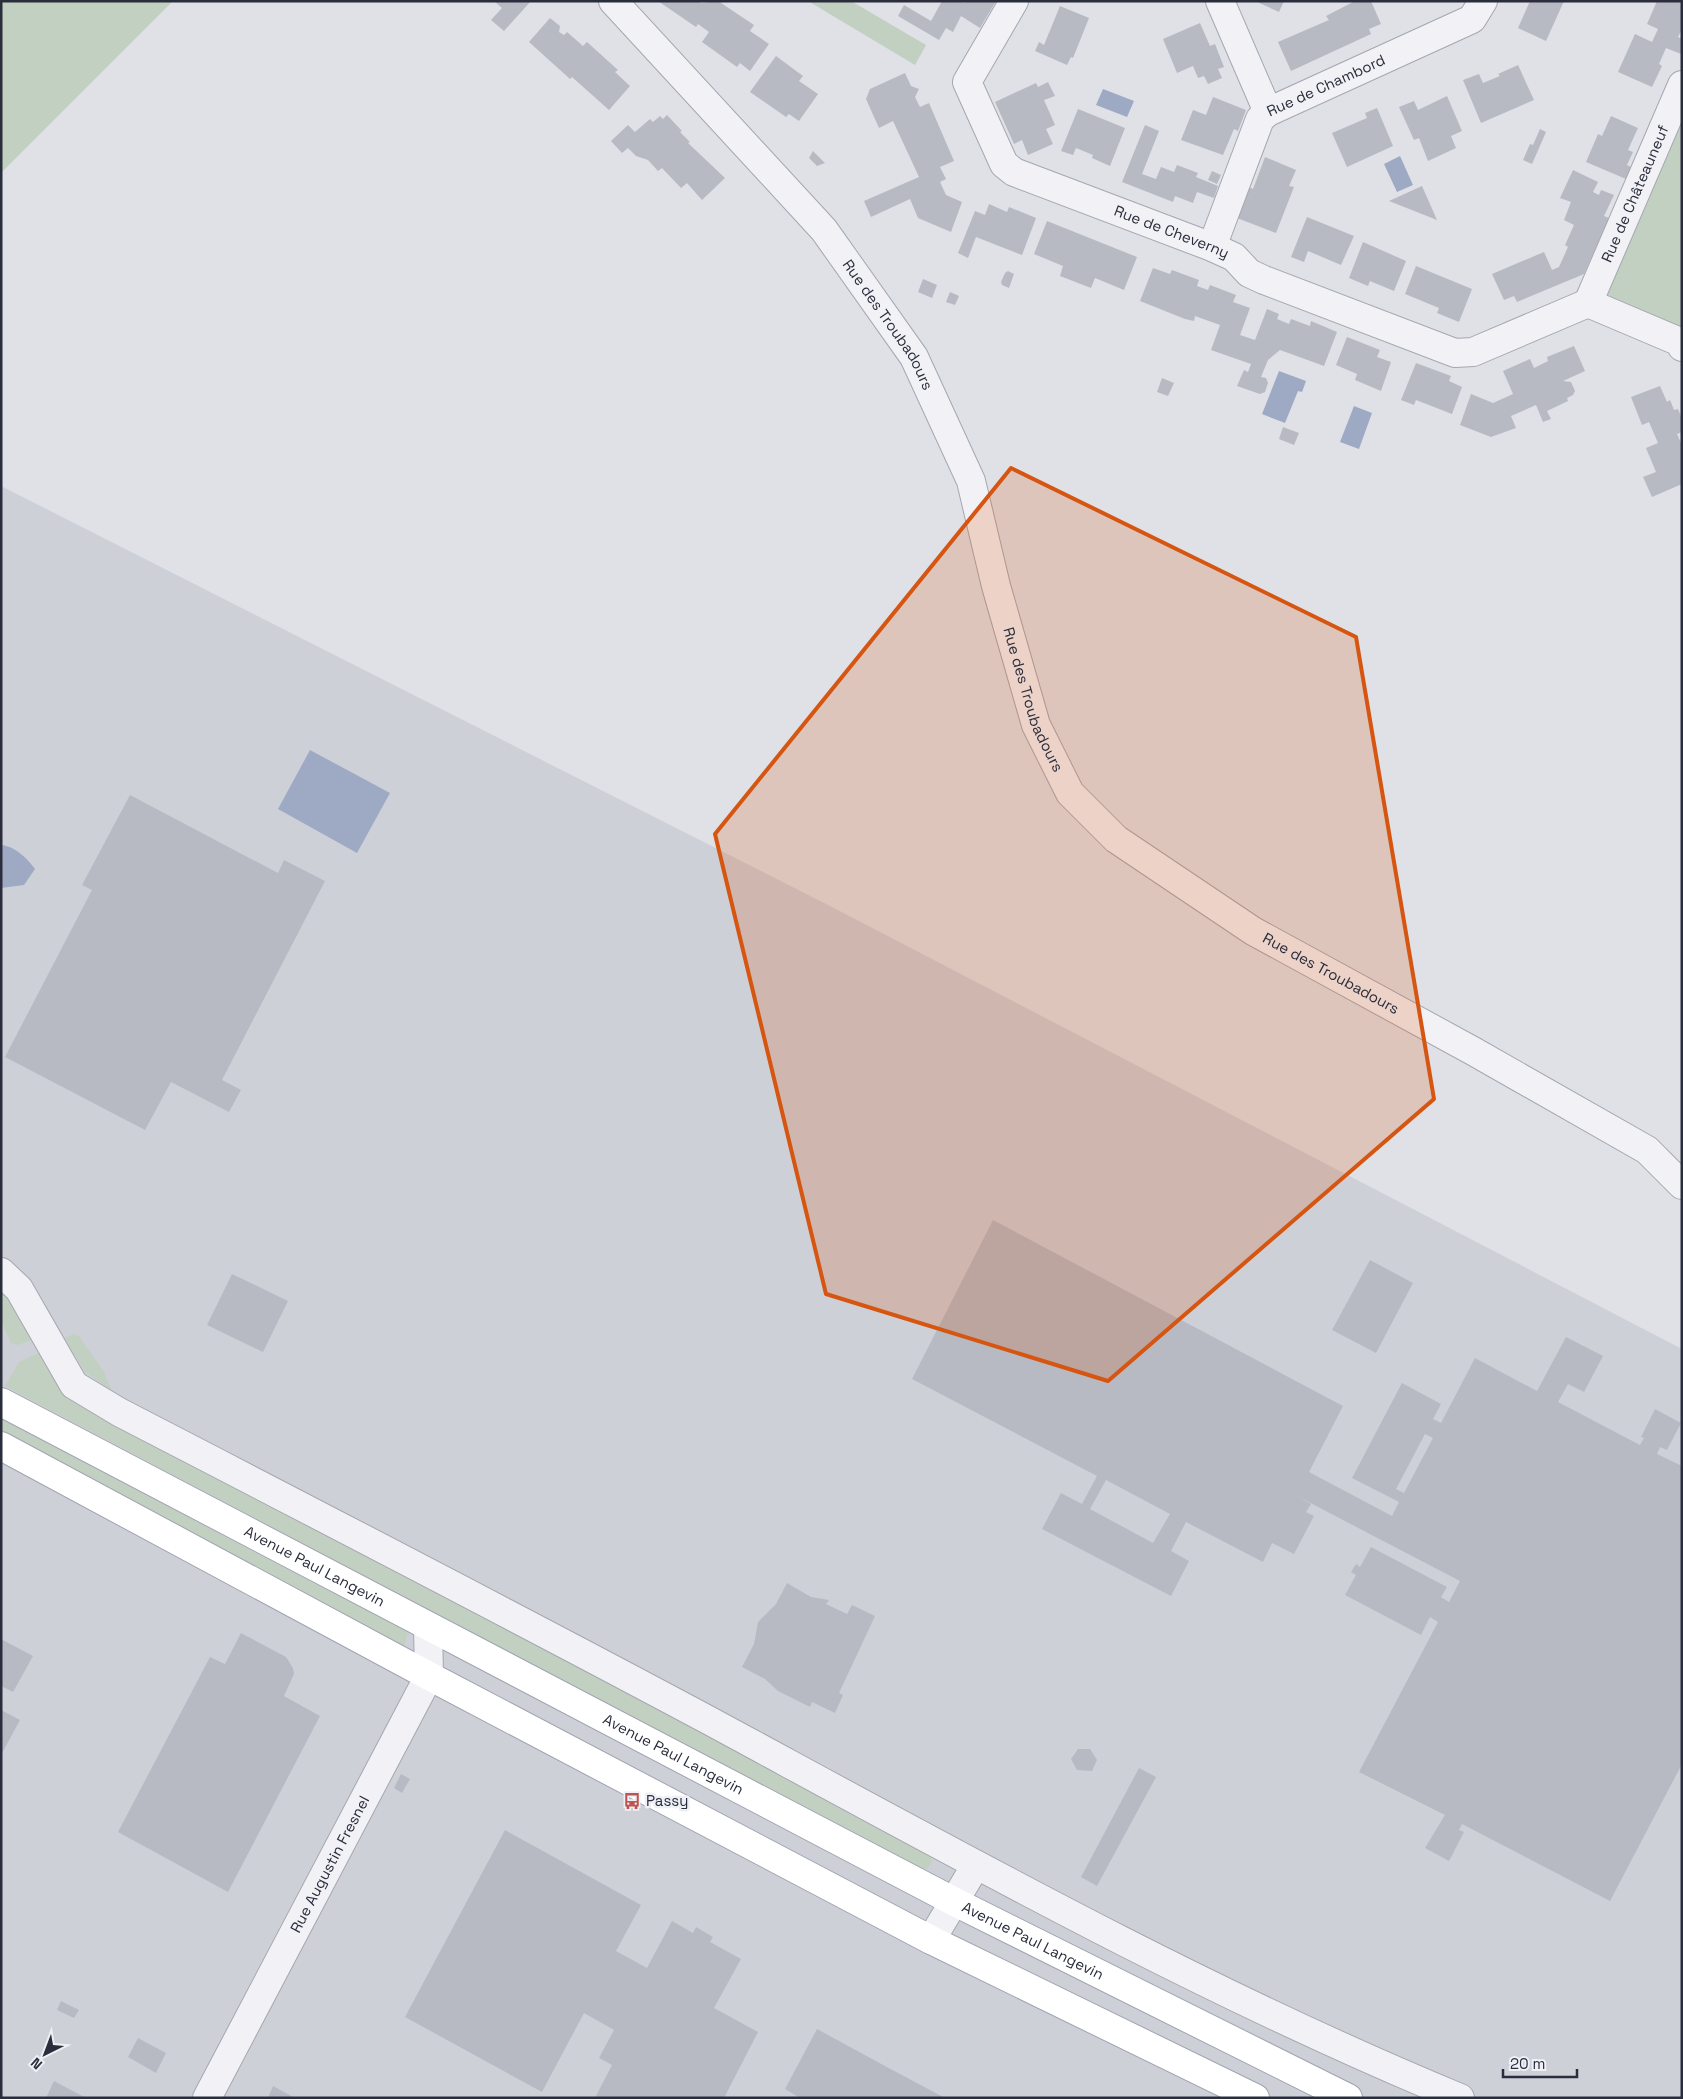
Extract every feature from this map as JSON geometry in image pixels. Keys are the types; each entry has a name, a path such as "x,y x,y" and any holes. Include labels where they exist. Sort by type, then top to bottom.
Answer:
{"main road":[{"name":"Avenue Paul Langevin","path":"1,1402 953,1901 1348,2098"},
{"path":"1,1446 429,1676 932,1940 1255,2098"}],"street":[{"name":"Rue des Troubadours","path":"614,1 824,230 914,357 971,481 996,586 1036,725 1070,793 1116,839 1253,932 1473,1051 1647,1150 1682,1185"},
{"name":"Rue de Cheverny","path":"1014,1 967,82 1004,164 1014,172 1212,247 1234,257 1249,273 1264,280 1455,353 1473,352 1588,303"},
{"path":"1220,1 1268,112"},
{"name":"Rue de Chambord","path":"1212,247 1260,119 1268,112 1472,19 1483,1"},
{"name":"Rue de Châteauneuf","path":"1588,303 1682,85"},
{"path":"1588,303 1681,342"},
{"path":"1,1272 19,1289 74,1384 119,1412 654,1691 976,1865 1250,2005 1460,2098"},
{"name":"Rue Augustin Fresnel","path":"207,2098 429,1676 428,1627"},
{"path":"932,1940 953,1901 976,1865"}],"highlighted area":[{"path":"1011,468 1356,637 1434,1099 1108,1381 826,1294 715,834"}],"shaded area":[{"path":"1,486 834,908 1682,1349 1682,2098 1,2098"}],"green space":[{"path":"1,1 173,1 1,173"},
{"path":"808,1 851,1 926,45 915,65"},
{"path":"1682,81 1682,337 1588,303"},
{"path":"1,1288 7,1293 32,1340 18,1345 11,1343 1,1321"},
{"path":"74,1334 79,1336 104,1372 112,1391 85,1372 64,1338"},
{"path":"40,1352 61,1389 929,1851 932,1861 927,1869 914,1868 5,1386 19,1362"},
{"path":"1,1419 329,1591 409,1626 404,1649 224,1553 1,1429"}],"water":[{"path":"1103,89 1134,101 1127,117 1096,105"},
{"path":"1400,156 1413,185 1397,192 1384,164"},
{"path":"1279,371 1306,381 1302,392 1298,391 1285,423 1262,414"},
{"path":"1354,406 1372,413 1359,449 1340,442"},
{"path":"310,750 390,793 357,853 278,809"},
{"path":"1,845 16,850 35,869 24,885 1,888"}],"building":[{"path":"494,1 531,1 504,31 491,20 502,8"},
{"path":"658,1 698,1 701,3 718,1 754,25 750,31 769,44 750,71 740,63 737,67 702,42 709,32 698,24 696,27"},
{"path":"942,1 961,1 964,3 965,1 996,1 980,28 961,16 953,32 946,28 939,40 898,16 904,5 931,21"},
{"path":"1255,1 1284,1 1279,12"},
{"path":"1355,1 1371,1 1381,24 1369,29 1371,34 1291,71 1278,42 1329,20 1326,16"},
{"path":"1530,1 1564,1 1546,41 1518,28"},
{"path":"1657,1 1682,1 1682,29 1678,37 1682,39 1682,52 1681,54 1666,48 1659,64 1662,66 1652,87 1618,72 1635,34 1652,42 1658,29 1647,24"},
{"path":"1060,6 1089,18 1073,58 1071,57 1067,65 1035,51 1039,42 1044,45"},
{"path":"550,18 560,26 559,32 564,35 567,32 583,46 587,42 618,70 615,72 630,86 609,110 572,77 570,79 529,42"},
{"path":"1200,23 1210,46 1215,44 1224,67 1218,69 1222,78 1208,84 1204,76 1198,78 1193,66 1177,73 1163,39"},
{"path":"776,56 803,76 799,81 818,94 799,121 789,114 786,117 750,92"},
{"path":"1518,65 1534,100 1481,123 1463,80 1479,74 1483,83 1500,76 1498,74"},
{"path":"905,73 911,86 919,89 915,97 920,107 929,103 954,161 940,167 946,179 940,182 946,195 962,202 951,232 918,218 910,199 871,217 864,201 919,177 893,121 879,128 866,99 870,89"},
{"path":"1048,82 1055,96 1044,100 1055,125 1046,129 1053,144 1028,155 1022,140 1014,144 995,102 1036,83 1038,87"},
{"path":"1447,96 1462,131 1451,136 1456,148 1428,161 1419,138 1414,140 1399,107 1414,101 1418,110"},
{"path":"1213,97 1246,110 1238,131 1234,129 1223,155 1181,140 1193,110 1206,115"},
{"path":"1377,108 1393,146 1347,167 1332,133 1367,118 1365,113"},
{"path":"1078,109 1125,128 1110,166 1092,158 1093,155 1076,148 1073,155 1061,151"},
{"path":"667,115 682,131 680,132 690,142 688,143 725,178 702,200 687,183 681,188 662,168 658,171 648,160 636,156 628,148 622,153 611,141 628,125 635,132 650,119 653,122 660,116 663,119"},
{"path":"1611,116 1638,128 1628,150 1633,152 1627,165 1631,167 1626,179 1586,162 1598,134 1602,136"},
{"path":"1145,125 1159,131 1142,174 1156,179 1161,167 1174,172 1177,165 1198,173 1196,177 1218,186 1214,198 1197,192 1193,203 1175,196 1173,202 1122,182"},
{"path":"1540,129 1546,132 1532,164 1523,160 1530,144 1533,145"},
{"path":"813,151 825,163 817,166 809,158"},
{"path":"1265,157 1296,170 1289,186 1294,187 1276,233 1237,218 1249,187 1253,189"},
{"path":"1573,170 1598,182 1593,192 1599,195 1601,190 1614,195 1604,216 1609,218 1584,274 1517,302 1514,296 1504,300 1492,274 1544,252 1552,270 1559,267 1568,247 1565,245 1574,225 1564,220 1571,202 1560,198"},
{"path":"1212,171 1221,175 1217,184 1208,180"},
{"path":"1422,186 1437,220 1389,201"},
{"path":"989,204 1007,212 1009,207 1036,218 1022,255 976,237 968,258 958,253 975,211 985,215"},
{"path":"1307,217 1354,236 1341,265 1308,251 1304,262 1291,257"},
{"path":"1047,221 1137,257 1124,290 1095,278 1091,288 1060,276 1063,266 1034,254"},
{"path":"1363,242 1406,261 1394,291 1370,281 1368,286 1349,278"},
{"path":"1416,266 1472,289 1459,322 1437,313 1439,308 1405,294"},
{"path":"1153,268 1170,274 1172,270 1199,280 1197,286 1208,290 1210,285 1236,295 1233,302 1250,308 1240,335 1255,340 1267,309 1279,314 1277,319 1289,324 1291,319 1310,326 1311,321 1337,332 1324,366 1280,350 1268,360 1261,377 1266,378 1268,383 1265,392 1260,394 1237,386 1244,370 1248,372 1251,364 1211,350 1220,325 1195,316 1194,321 1185,319 1140,301"},
{"path":"1008,271 1014,274 1009,288 1002,285 1001,282"},
{"path":"923,279 937,285 932,298 918,292"},
{"path":"950,292 959,296 955,305 946,302"},
{"path":"1347,337 1380,350 1377,357 1391,362 1381,391 1355,380 1357,374 1336,365"},
{"path":"1574,346 1585,371 1563,381 1571,382 1575,391 1573,395 1567,398 1568,401 1547,411 1551,419 1543,422 1536,405 1511,416 1516,428 1491,437 1460,425 1471,394 1493,403 1513,394 1503,371 1530,359 1534,368 1548,361 1547,357"},
{"path":"1416,363 1451,376 1449,381 1462,387 1452,414 1416,400 1414,405 1401,400"},
{"path":"1162,378 1174,383 1168,396 1157,392"},
{"path":"1660,386 1667,402 1670,400 1674,410 1678,409 1682,419 1682,432 1677,434 1682,445 1682,484 1652,497 1643,477 1656,472 1646,448 1658,443 1649,422 1642,425 1631,397"},
{"path":"1283,427 1299,433 1294,445 1279,439"},
{"path":"130,795 278,873 284,860 325,881 222,1080 241,1090 229,1112 171,1082 145,1130 5,1057 92,890 82,885"},
{"path":"993,1220 1343,1406 1309,1472 1392,1516 1399,1502 1352,1478 1402,1383 1441,1404 1433,1419 1441,1423 1475,1358 1537,1391 1566,1337 1603,1356 1584,1392 1568,1384 1558,1402 1640,1445 1644,1438 1641,1437 1655,1409 1681,1423 1667,1450 1660,1447 1657,1454 1682,1466 1682,1764 1610,1901 1462,1824 1459,1830 1464,1832 1449,1861 1425,1848 1445,1815 1359,1772 1438,1622 1430,1617 1421,1635 1345,1595 1356,1575 1351,1572 1356,1564 1360,1567 1371,1547 1447,1587 1441,1597 1449,1602 1460,1581 1297,1496 1311,1504 1306,1512 1314,1516 1294,1554 1272,1543 1263,1562 1186,1522 1171,1551 1189,1561 1171,1596 1042,1529 1061,1493 1082,1504 1097,1476 912,1379","holes":["1425,1434 1433,1438 1404,1493 1396,1489","1106,1480 1170,1514 1153,1543 1090,1509"]},
{"path":"1370,1260 1413,1283 1376,1353 1332,1330"},
{"path":"232,1274 288,1301 263,1352 207,1325"},
{"path":"787,1583 811,1597 829,1600 826,1604 847,1614 852,1605 875,1616 839,1693 843,1695 835,1713 812,1702 810,1707 778,1691 765,1679 742,1667 754,1644 758,1622 776,1604"},
{"path":"241,1633 286,1657 293,1668 294,1674 284,1696 320,1716 228,1892 118,1832 210,1657 225,1664"},
{"path":"1,1639 33,1656 13,1692 1,1686"},
{"path":"1,1710 20,1720 1,1755"},
{"path":"1078,1749 1090,1749 1097,1760 1092,1771 1077,1770 1071,1759"},
{"path":"1139,1768 1156,1777 1097,1886 1081,1877"},
{"path":"401,1774 410,1779 402,1793 394,1788"},
{"path":"505,1830 641,1905 616,1951 647,1968 672,1921 693,1933 696,1927 713,1937 710,1942 741,1959 714,2008 758,2032 724,2098 595,2098 612,2065 599,2058 614,2030 584,2013 542,2092 405,2017"},
{"path":"61,2001 79,2010 74,2018 57,2010"},
{"path":"817,2029 945,2098 800,2098 785,2089"},
{"path":"138,2038 166,2053 156,2073 128,2057"},
{"path":"54,2081 86,2098 46,2098"},
{"path":"273,2086 295,2098 268,2098"}],"place":[{"name":"Passy","path":"632,1801"}]}
